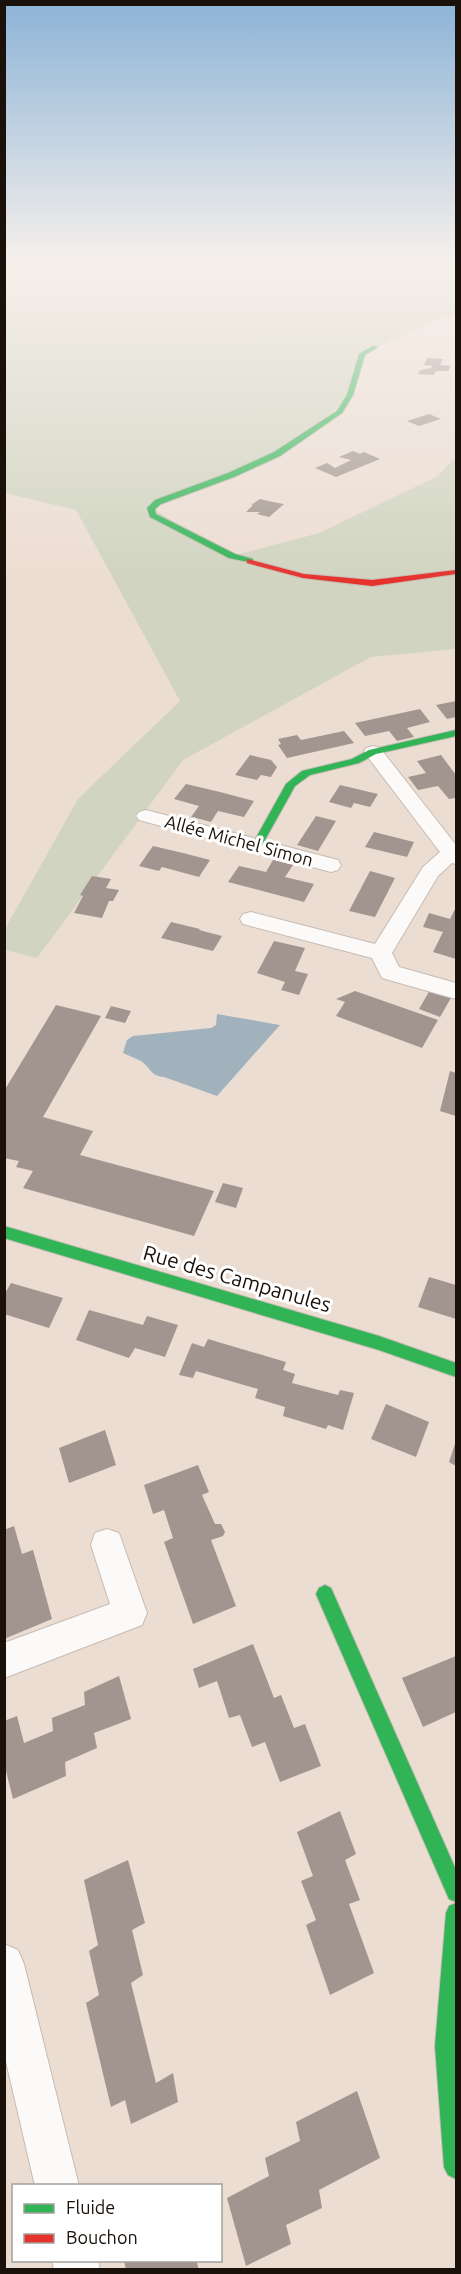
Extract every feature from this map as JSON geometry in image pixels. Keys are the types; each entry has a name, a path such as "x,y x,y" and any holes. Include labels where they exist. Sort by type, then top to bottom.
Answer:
{"street":[{"path":"357,370 350,395 340,412 310,435 277,454 231,475 158,502 151,508 153,515 232,556 303,576 372,583 456,572"},
{"path":"257,845 291,784 306,773 355,760 373,752 456,733"},
{"path":"373,752 454,855 430,872 381,953"},
{"name":"Allée Michel Simon","path":"146,816 331,865"},
{"path":"251,919 381,953 390,972 456,991"},
{"name":"Rue des Campanules","path":"7,1239 379,1343 456,1370"},
{"path":"4,1661 130,1612 107,1545"},
{"path":"325,1594 456,1892"},
{"path":"456,1913 446,2046 456,2167"},
{"path":"7,1986 56,2184"}],"green space":[{"path":"5,370 357,370 350,395 310,435 151,508 232,556 319,533 438,476 456,457 456,649 371,657 183,760 37,958 5,950 5,929 78,799 180,701 76,510 5,493"}],"water":[{"path":"217,1014 280,1025 217,1096 156,1075 141,1061 123,1053 127,1040 133,1036 211,1028 216,1025"}],"building":[{"path":"420,370 449,370 436,371 434,375 418,374"},
{"path":"429,414 441,419 419,426 407,421"},
{"path":"353,451 360,454 364,452 380,459 336,477 315,468 327,463 335,468 351,460 339,457"},
{"path":"260,499 284,504 269,517 257,514 260,512 246,512"},
{"path":"456,701 456,717 447,719 436,705"},
{"path":"420,709 430,722 407,728 414,737 397,741 389,731 365,736 355,723"},
{"path":"344,731 354,743 287,758 278,745 281,744 278,739 297,735 301,740"},
{"path":"250,755 271,760 277,767 271,777 261,775 257,780 235,775"},
{"path":"441,755 456,775 456,798 449,799 438,786 418,790 408,777 426,773 417,761"},
{"path":"186,784 254,801 244,817 218,811 211,822 191,817 199,806 174,799"},
{"path":"340,785 378,794 370,807 354,803 351,808 329,802"},
{"path":"316,816 336,821 318,851 297,845"},
{"path":"374,832 414,842 407,857 365,847"},
{"path":"153,846 210,860 199,877 162,867 159,871 139,866"},
{"path":"273,860 293,865 285,877 314,884 304,902 228,882 239,866 266,872"},
{"path":"370,871 395,878 375,917 349,911"},
{"path":"92,876 111,879 106,888 119,890 113,901 109,901 102,918 74,913 83,896 80,895"},
{"path":"456,907 456,959 433,952 443,932 423,927 429,913 450,919"},
{"path":"171,922 222,936 213,951 161,938"},
{"path":"274,941 305,948 295,971 308,974 299,995 281,990 285,982 257,973"},
{"path":"430,990 451,998 440,1017 419,1009"},
{"path":"355,991 438,1020 422,1048 336,1016 345,1002 336,999"},
{"path":"56,1005 101,1016 43,1117 93,1131 80,1155 214,1191 194,1236 23,1188 33,1171 16,1167 19,1161 4,1158 4,1091"},
{"path":"111,1006 131,1011 125,1023 105,1018"},
{"path":"450,1071 456,1073 456,1116 440,1111"},
{"path":"223,1183 243,1188 236,1208 215,1202"},
{"path":"429,1277 456,1285 456,1319 418,1307"},
{"path":"11,1283 63,1298 49,1328 4,1314 4,1295"},
{"path":"89,1310 143,1325 147,1316 178,1325 165,1357 135,1348 129,1358 76,1340"},
{"path":"208,1339 286,1362 283,1370 295,1374 292,1383 338,1395 340,1390 354,1393 343,1430 328,1425 326,1429 283,1416 285,1407 255,1398 258,1389 196,1371 193,1378 179,1375 192,1343 204,1347"},
{"path":"386,1404 429,1422 416,1457 371,1439"},
{"path":"105,1430 116,1465 69,1483 59,1448"},
{"path":"456,1441 456,1466 449,1462"},
{"path":"198,1465 209,1492 202,1495 215,1524 221,1524 225,1532 223,1536 211,1540 236,1606 193,1624 164,1542 173,1538 164,1510 153,1514 144,1485"},
{"path":"14,1526 22,1554 33,1550 52,1619 4,1639 4,1530"},
{"path":"253,1644 274,1698 281,1695 294,1728 305,1724 321,1766 280,1782 265,1742 252,1747 240,1715 229,1718 217,1681 199,1688 193,1669"},
{"path":"456,1656 456,1712 423,1727 402,1678"},
{"path":"119,1676 131,1719 94,1733 97,1748 65,1762 66,1776 13,1799 4,1763 4,1721 17,1716 24,1743 53,1731 52,1718 85,1705 84,1692"},
{"path":"340,1811 356,1854 345,1860 360,1900 349,1904 374,1973 330,1995 306,1925 316,1920 301,1881 313,1876 297,1832"},
{"path":"128,1860 145,1923 132,1930 143,1975 131,1983 156,2083 173,2073 178,2102 131,2124 125,2100 111,2107 86,2003 99,1995 89,1951 98,1945 84,1880"},
{"path":"357,2091 380,2158 319,2190 322,2208 286,2225 291,2244 246,2266 227,2198 269,2176 265,2158 300,2141 296,2122"},
{"path":"124,2262 197,2262 199,2270 126,2270"}],"traffic: fast":[{"path":"250,561 232,556 153,515 151,508 158,502 231,475 277,454 340,412 350,395 357,370"},
{"path":"257,845 291,784 306,773 355,761 373,752 456,733"},
{"path":"4,1232 379,1343 456,1370"},
{"path":"325,1594 456,1892"},
{"path":"456,1913 446,2046 456,2167"}],"traffic: jam":[{"path":"250,561 303,576 372,583 456,572"}]}
